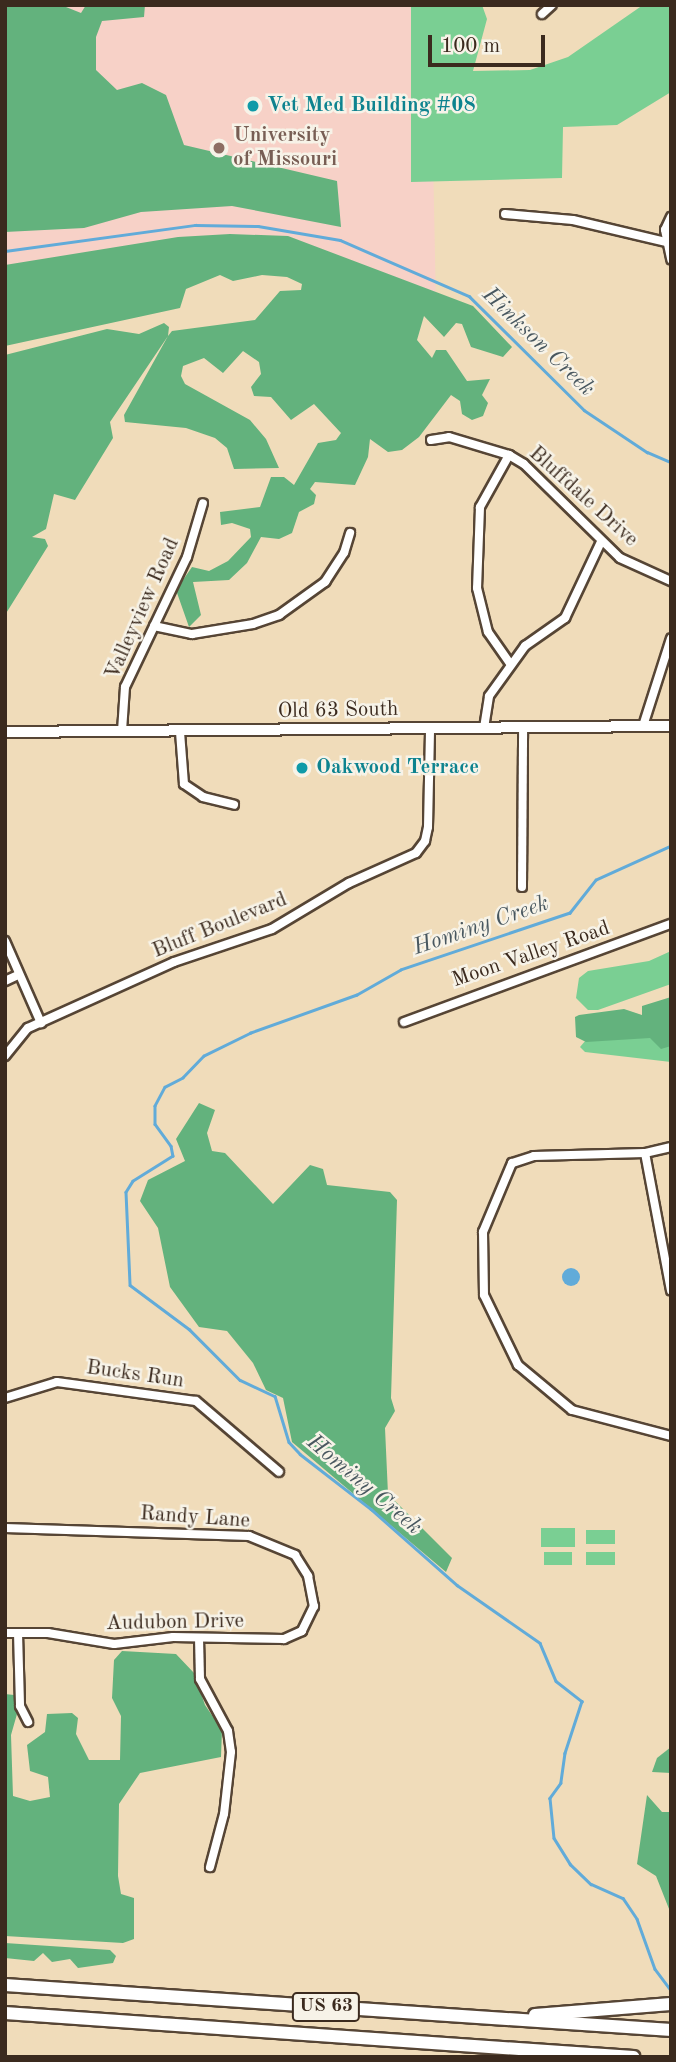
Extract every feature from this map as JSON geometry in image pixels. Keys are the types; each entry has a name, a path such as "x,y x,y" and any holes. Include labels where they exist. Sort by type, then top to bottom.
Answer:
{"highway":[{"name":"US 63","path":"5,1985 671,2030"},
{"path":"507,2020 671,2004"},
{"name":"US 63","path":"5,2013 633,2057"},
{"path":"487,2047 528,2057"}],"main road":[{"name":"Old 63 South","path":"5,732 671,726"}],"street":[{"path":"542,14 552,5"},
{"path":"505,214 573,220 666,242"},
{"path":"671,217 666,242 671,260"},
{"name":"Bluffdale Drive","path":"431,440 449,437 509,454 539,478 601,542 628,562 671,581"},
{"path":"509,454 480,507 477,588 488,632 511,666"},
{"name":"Valleyview Road","path":"122,732 125,687 187,557 203,503"},
{"path":"154,626 192,634 279,615 324,582 344,553 350,533"},
{"path":"484,728 486,703 524,646 565,618 601,542"},
{"path":"643,726 671,638"},
{"name":"Bluff Boulevard","path":"5,1056 18,1037 41,1023 174,962 272,929 349,883 416,853 425,841 428,827 430,729"},
{"path":"522,887 523,729"},
{"path":"180,732 184,784 209,800 234,805"},
{"name":"Moon Valley Road","path":"404,1022 671,924"},
{"path":"5,941 41,1023"},
{"path":"5,981 18,975"},
{"path":"671,1147 645,1153 534,1156 512,1163 483,1232 485,1295 518,1365 572,1410 671,1436"},
{"path":"645,1153 671,1291"},
{"name":"Bucks Run","path":"5,1398 57,1382 189,1399 204,1406 279,1472"},
{"name":"Randy Lane","path":"5,1528 231,1534 261,1540 295,1555 308,1576 314,1606 302,1631"},
{"name":"Audubon Drive","path":"5,1633 48,1633 114,1644 199,1638 284,1639 302,1631"},
{"path":"18,1633 20,1706 28,1722"},
{"path":"199,1638 200,1679 228,1731 231,1752 223,1822 210,1867"}],"shaded area":[{"name":"University of Missouri","path":"5,5 430,5 436,306 285,266 5,269"}],"green space":[{"path":"5,5 61,5 81,13 86,5 145,5 144,17 102,21 96,37 96,70 117,90 142,83 166,95 184,145 337,181 341,227 232,206 141,212 84,228 5,232"},
{"path":"411,5 482,5 487,19 473,71 530,70 568,57 643,5 671,5 671,92 617,125 563,127 562,178 411,182"},
{"path":"230,234 288,236 473,306 512,347 503,357 471,347 462,324 456,323 444,337 424,316 417,340 432,358 436,350 446,350 467,381 490,379 482,395 488,403 483,416 472,420 462,414 460,401 451,395 419,437 402,450 388,452 370,439 368,457 355,485 315,482 310,489 316,495 314,504 299,512 292,533 279,539 261,537 247,563 229,580 193,582 201,615 189,627 176,590 192,567 209,571 228,561 251,537 250,529 232,523 221,525 220,512 260,507 271,477 284,477 294,485 318,443 336,440 341,433 314,404 291,420 271,397 254,396 251,387 261,374 259,362 243,351 223,373 204,358 183,366 181,376 185,384 250,420 266,439 279,468 234,469 227,448 215,438 186,428 125,422 124,415 172,331 255,320 280,291 301,290 302,284 287,277 262,275 233,281 220,275 186,289 180,308 5,346 5,265 178,237"},
{"path":"164,323 169,327 168,336 110,422 113,438 75,500 54,494 46,529 32,537 45,539 48,546 5,615 5,355 107,329 139,334"},
{"path":"671,951 671,984 598,1010 588,1010 576,998 579,978 588,971 649,961"},
{"path":"671,997 671,1046 661,1049 650,1038 586,1042 576,1037 575,1017 579,1015 624,1009 642,1015 642,1006"},
{"path":"671,1034 671,1062 585,1052 580,1047 586,1040"},
{"path":"199,1103 215,1110 207,1133 212,1151 225,1153 273,1204 310,1165 323,1169 327,1185 390,1192 397,1200 391,1398 395,1411 385,1428 388,1494 452,1558 446,1572 292,1442 283,1398 266,1390 253,1363 227,1331 199,1327 170,1287 158,1228 140,1201 148,1180 185,1161 176,1139"},
{"path":"541,1528 575,1528 575,1547 541,1547"},
{"path":"586,1530 615,1530 615,1544 586,1544"},
{"path":"544,1552 572,1552 572,1565 544,1565"},
{"path":"586,1552 615,1552 615,1565 586,1565"},
{"path":"122,1651 176,1654 194,1673 205,1705 222,1730 221,1757 140,1773 119,1804 118,1876 121,1894 134,1898 134,1939 123,1943 5,1936 5,1694 14,1695 17,1714 11,1735 13,1796 30,1801 50,1797 48,1777 30,1771 27,1745 45,1732 47,1714 72,1713 78,1718 76,1734 89,1760 120,1760 121,1716 112,1698 114,1660"},
{"path":"671,1747 671,1773 652,1772 657,1758"},
{"path":"647,1795 662,1812 671,1812 671,1914 656,1876 637,1864"},
{"path":"5,1943 110,1950 116,1956 113,1963 78,1968 70,1959 52,1962 43,1953 34,1961 5,1958"}],"water":[{"path":"571,1268 577,1271 580,1277 577,1283 571,1286 565,1283 562,1277 565,1271"}],"waterway":[{"name":"Hinkson Creek","path":"5,251 195,225 258,226 340,240 469,296 584,410 647,452 671,462"},
{"name":"Hominy Creek","path":"671,846 596,880 570,913 401,970 357,995 251,1033 204,1056 183,1078 165,1087 155,1106 155,1124 171,1146 173,1156 133,1181 126,1192 130,1285 189,1329 240,1380 275,1396 289,1442 300,1454 371,1509 457,1585 540,1643 556,1681 582,1701 565,1753 561,1783 550,1798 554,1838 570,1864 591,1884 623,1898 637,1919 655,1969 671,1990"}],"place":[{"name":"Vet Med Building #08","path":"253,106"},
{"name":"University of Missouri","path":"219,148"},
{"name":"Oakwood Terrace","path":"302,768"}]}
